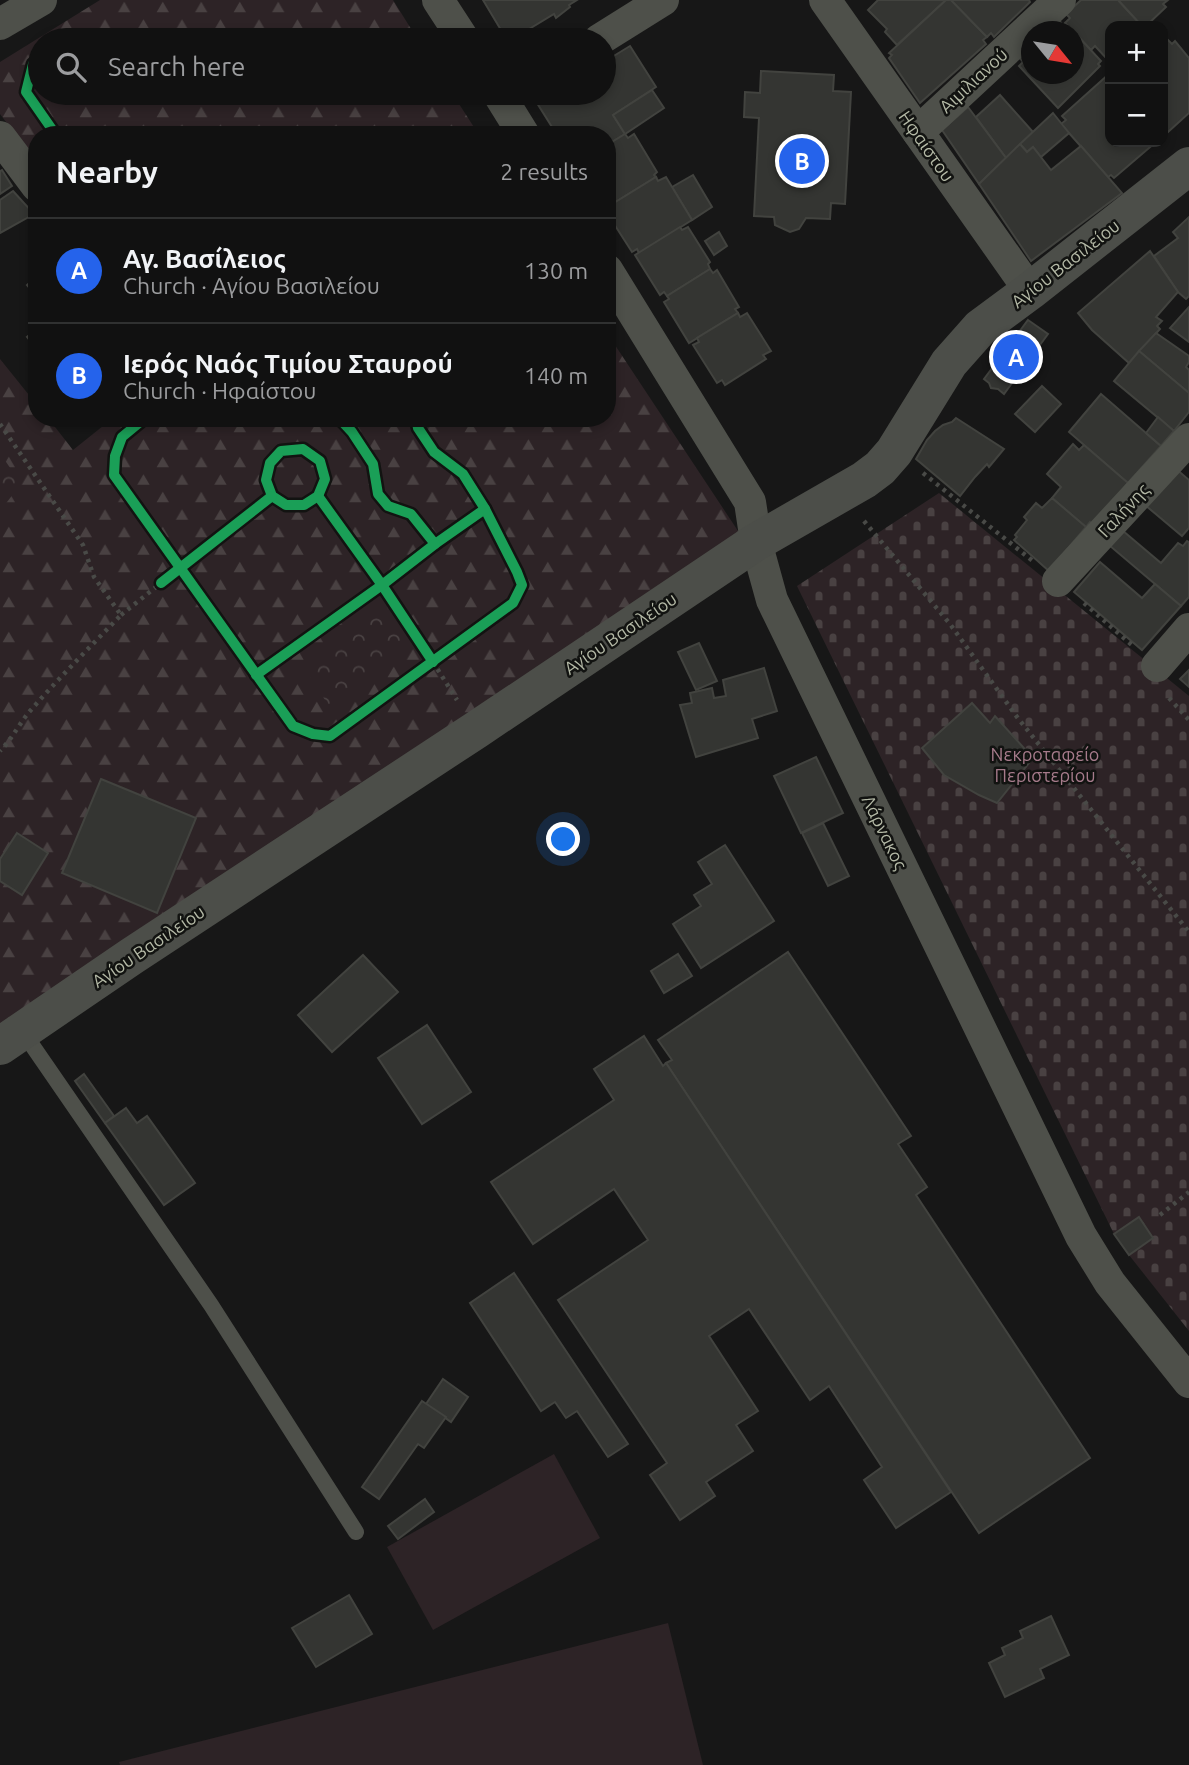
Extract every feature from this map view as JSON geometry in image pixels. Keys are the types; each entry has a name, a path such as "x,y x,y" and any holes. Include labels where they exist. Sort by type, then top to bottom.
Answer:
{"street":[{"path":"0,24 41,0"},
{"path":"439,0 456,28"},
{"path":"616,29 663,0"},
{"name":"Ηφαίστου","path":"825,0 1030,291"},
{"name":"Αιμιλιανού","path":"918,132 1060,0"},
{"path":"510,105 520,126"},
{"path":"0,137 28,174"},
{"name":"Αγίου Βασιλείου","path":"11,1039 756,542 864,480 880,468 894,452 949,363 966,341 1187,172"},
{"name":"Λάρνακος","path":"616,285 750,502 756,542 772,600 1081,1236 1110,1283 1189,1382"},
{"name":"Γαλήνης","path":"1058,581 1189,439"},
{"path":"1157,666 1189,629"}],"lane":[{"path":"11,1039 211,1305 356,1532"}],"path":[{"path":"0,424 83,545 94,577 121,615"},
{"path":"894,452 975,513 1157,666"},
{"path":"842,492 950,624 1017,717 1189,932"},
{"path":"0,751 26,715 59,678 121,615 166,580"},
{"path":"426,651 433,662"},
{"path":"423,669 443,655"},
{"path":"1169,698 1189,719"},
{"path":"1160,1215 1189,1192"}],"green space":[{"path":"100,0 393,0 410,28 55,28"},
{"path":"28,45 28,105 460,105 473,126 28,126 28,151 0,114 0,62"},
{"path":"616,347 744,540 0,1033 0,359 28,394 28,427 55,427 73,450 102,427 616,427"},
{"path":"0,453 21,484 0,511"},
{"name":"Νεκροταφείο Περιστερίου","path":"939,493 1189,696 1189,1331 1114,1234 797,586"},
{"path":"384,602 407,643 330,708 304,667"},
{"path":"554,1454 600,1538 433,1630 387,1547"},
{"path":"668,1623 703,1765 120,1765 119,1762"}],"building":[{"path":"483,0 577,0 556,18 554,14 531,28 500,28"},
{"path":"878,0 946,0 897,45 885,32 887,29 868,10"},
{"path":"946,0 951,0 987,37 983,40 986,44 920,103 889,58 892,55 889,53"},
{"path":"951,0 1030,2 994,37 991,33 987,37"},
{"path":"1081,0 1118,0 1137,21 1105,21 1105,57 1095,46 1091,50 1084,43 1084,21 1067,21 1070,18 1066,14"},
{"path":"1168,0 1163,4 1166,7 1151,21 1137,21 1119,1"},
{"path":"1168,40 1172,44 1175,41 1189,58 1189,113 1168,132"},
{"path":"1084,43 1101,61 1098,64 1100,66 1084,82"},
{"path":"630,46 656,87 613,115 625,134 616,140 616,126 551,126 538,105 616,105 616,55"},
{"path":"761,71 834,75 833,91 851,92 845,204 831,203 830,219 806,218 799,229 790,232 775,225 774,217 754,216 759,118 744,117 745,92 760,93"},
{"path":"1105,77 1105,147 1150,147 1114,178 1111,175 1108,177 1061,124 1066,120 1062,116"},
{"path":"1036,84 1082,84 1058,108"},
{"path":"652,90 664,108 625,134 613,115"},
{"path":"1000,95 1033,132 1006,158 976,117"},
{"path":"968,107 1006,158 979,184 942,130"},
{"path":"1053,113 1069,133 1041,157 1033,147 1027,152 1020,144"},
{"path":"625,134 628,138 634,134 657,172 654,175 656,177 616,202 616,140"},
{"path":"1020,144 1027,152 1033,147 1051,170 1081,146 1122,193 1031,261 979,184"},
{"path":"2,170 12,186 0,194 0,171"},
{"path":"693,175 712,207 692,220 672,187"},
{"path":"656,177 658,181 666,177 692,220 639,253 637,249 632,252 616,227 616,202"},
{"path":"13,191 28,207 28,217 0,233 0,200"},
{"path":"1189,217 1189,296 1186,299 1178,292 1154,256 1178,238 1173,232"},
{"path":"680,227 682,230 688,227 710,262 710,269 667,296 664,292 660,295 635,255"},
{"path":"719,232 727,246 714,255 705,241"},
{"path":"1150,251 1178,292 1156,317 1162,321 1157,326 1160,329 1129,363 1092,330 1078,313"},
{"path":"710,269 713,273 717,270 739,307 735,309 738,313 689,343 664,302 669,299 667,296"},
{"path":"1189,307 1189,342 1170,328"},
{"path":"738,313 740,317 747,313 771,351 763,355 766,359 725,385 722,380 717,383 693,345 699,342 697,338"},
{"path":"1028,320 1048,334 1004,394 991,388 984,379"},
{"path":"1156,333 1189,356 1186,367 1189,370 1189,393 1139,351"},
{"path":"1139,351 1189,393 1189,412 1174,431 1114,381"},
{"path":"1042,386 1061,404 1035,432 1015,414"},
{"path":"1101,394 1161,446 1128,483 1069,432"},
{"path":"1158,417 1174,431 1161,446 1146,433"},
{"path":"956,418 1004,449 989,467 987,464 960,496 916,459 935,431"},
{"path":"1073,444 1079,450 1084,445 1128,483 1093,525 1090,522 1086,527 1052,498 1061,487 1047,474"},
{"path":"1175,468 1189,480 1189,528 1182,536 1145,505"},
{"path":"1052,498 1086,527 1049,571 1014,540 1027,520 1024,517 1036,503 1042,508"},
{"path":"1116,525 1161,563 1178,543 1183,546 1189,542 1189,597 1181,606 1103,540"},
{"path":"1100,562 1142,598 1155,584 1181,606 1142,650 1074,592"},
{"path":"699,643 717,681 696,690 678,652"},
{"path":"764,668 777,711 752,719 758,738 696,757 680,705 692,703 690,693 712,688 714,698 726,696 723,680"},
{"path":"1189,670 1189,687 1180,679"},
{"path":"972,703 990,723 995,716 1033,758 997,803 944,775 922,748"},
{"path":"816,757 843,813 801,833 774,776"},
{"path":"101,779 196,818 157,913 62,873"},
{"path":"823,823 849,876 828,886 802,833"},
{"path":"17,833 48,853 22,895 0,881 0,859"},
{"path":"725,845 774,921 701,968 673,924 701,906 694,895 712,884 698,862"},
{"path":"788,952 911,1136 898,1144 927,1187 916,1195 1090,1458 979,1533 666,1063 672,1060 658,1040"},
{"path":"678,954 692,976 664,993 651,971"},
{"path":"363,955 398,992 332,1052 298,1015"},
{"path":"427,1025 471,1092 422,1124 378,1058"},
{"path":"644,1036 663,1066 666,1063 951,1492 896,1528 864,1480 882,1467 829,1386 810,1400 749,1309 709,1336 758,1411 736,1425 753,1451 706,1482 715,1496 680,1520 650,1475 667,1463 558,1300 648,1240 614,1189 533,1244 491,1182 614,1100 594,1069"},
{"path":"84,1074 114,1116 105,1123 75,1081"},
{"path":"126,1108 137,1123 147,1116 195,1183 164,1205 105,1123"},
{"path":"1139,1217 1153,1238 1129,1255 1114,1234"},
{"path":"514,1273 628,1444 608,1457 577,1411 566,1418 555,1402 541,1411 470,1303"},
{"path":"443,1379 468,1397 451,1422 426,1404"},
{"path":"422,1401 446,1417 424,1448 418,1444 379,1499 362,1487"},
{"path":"425,1499 434,1512 398,1539 388,1526"},
{"path":"349,1595 372,1634 316,1667 292,1628"},
{"path":"1051,1616 1069,1655 1040,1669 1044,1678 1005,1697 989,1663 1005,1655 1002,1648 1023,1638 1020,1631"}],"cycle path":[{"path":"28,84 28,95"},
{"path":"35,105 50,126"},
{"path":"134,427 122,437 115,456 114,475 293,726 313,734 330,736 513,603 522,585 485,509 463,474 434,452 418,427"},
{"path":"347,427 373,464 378,494 388,506 411,514 435,544 485,509"},
{"path":"303,449 320,461 325,479 318,496 304,505 286,505 272,496 266,480 270,463 281,451 303,449"},
{"path":"161,583 272,496"},
{"path":"318,496 433,662"},
{"path":"256,675 435,544"}],"place":[{"name":"Ιερός Ναός Τιμίου Σταυρού","path":"802,161"},
{"name":"Αγ. Βασίλειος","path":"1016,357"}]}
